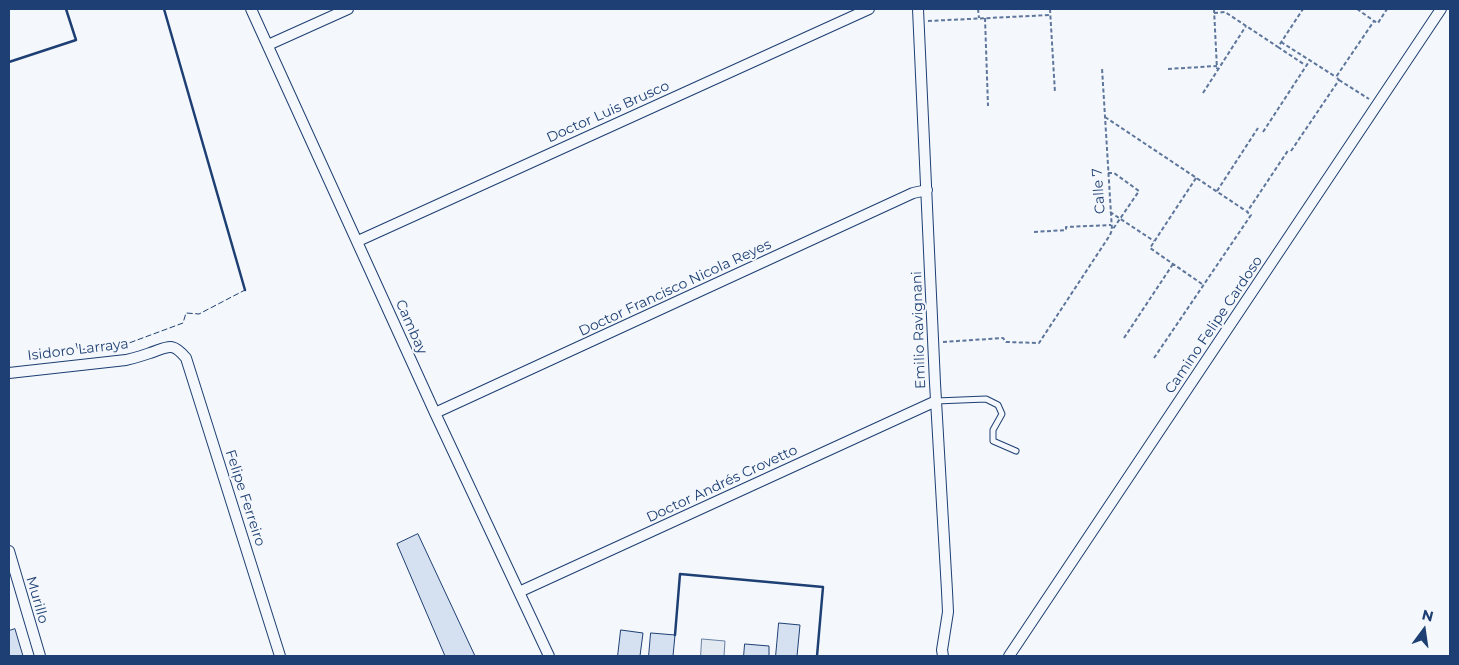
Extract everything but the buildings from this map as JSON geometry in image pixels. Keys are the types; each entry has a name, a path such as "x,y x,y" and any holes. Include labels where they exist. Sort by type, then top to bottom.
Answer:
{"street":[{"name":"Cambay","path":"251,9 548,656"},
{"path":"268,45 348,9"},
{"name":"Doctor Luis Brusco","path":"358,241 869,9"},
{"name":"Emilio Ravignani","path":"918,9 936,401 948,612 940,654"},
{"name":"Camino Felipe Cardoso","path":"1010,656 1441,9"},
{"name":"Doctor Francisco Nicola Reyes","path":"436,414 913,193 927,190"},
{"name":"Isidoro Larraya","path":"9,373 126,360 165,346 179,350"},
{"name":"Felipe Ferreiro","path":"179,350 186,358 280,656"},
{"name":"Doctor Andrés Crovetto","path":"519,592 936,401"},
{"name":"Murillo","path":"9,551 40,656"}],"lane":[{"path":"936,401 986,399 998,406 1002,414 993,430 993,440 1016,451"}],"path":[{"path":"978,9 979,18"},
{"path":"1050,9 1055,92"},
{"path":"1214,9 1218,69"},
{"path":"1278,47 1303,9"},
{"path":"1357,9 1378,23 1387,9"},
{"path":"1214,13 1225,10 1306,65"},
{"path":"919,22 1050,15"},
{"path":"984,18 988,106"},
{"path":"1336,78 1374,21"},
{"path":"1203,93 1246,26"},
{"path":"1281,42 1377,104"},
{"path":"1263,132 1310,60"},
{"path":"1168,69 1217,66"},
{"name":"Calle 7","path":"934,343 971,342 1003,338 1006,342 1038,343 1110,235 1112,230 1102,68"},
{"path":"1247,212 1340,80"},
{"path":"1105,116 1251,215 1154,358"},
{"path":"1217,192 1258,128"},
{"path":"1108,173 1114,173 1139,191 1112,230"},
{"path":"1196,178 1150,248 1203,284"},
{"path":"1110,212 1154,241"},
{"path":"1034,232 1066,230 1066,227 1111,225"},
{"path":"1124,338 1173,264"}],"shaded area":[{"path":"702,639 725,641 724,656 701,656"}],"fence":[{"path":"76,343 78,350 129,343 183,323 186,313 199,314 245,290"}],"wall":[{"path":"9,62 76,40 66,9"},
{"path":"164,9 245,290"},
{"path":"675,635 680,574 823,587 817,656"}]}
